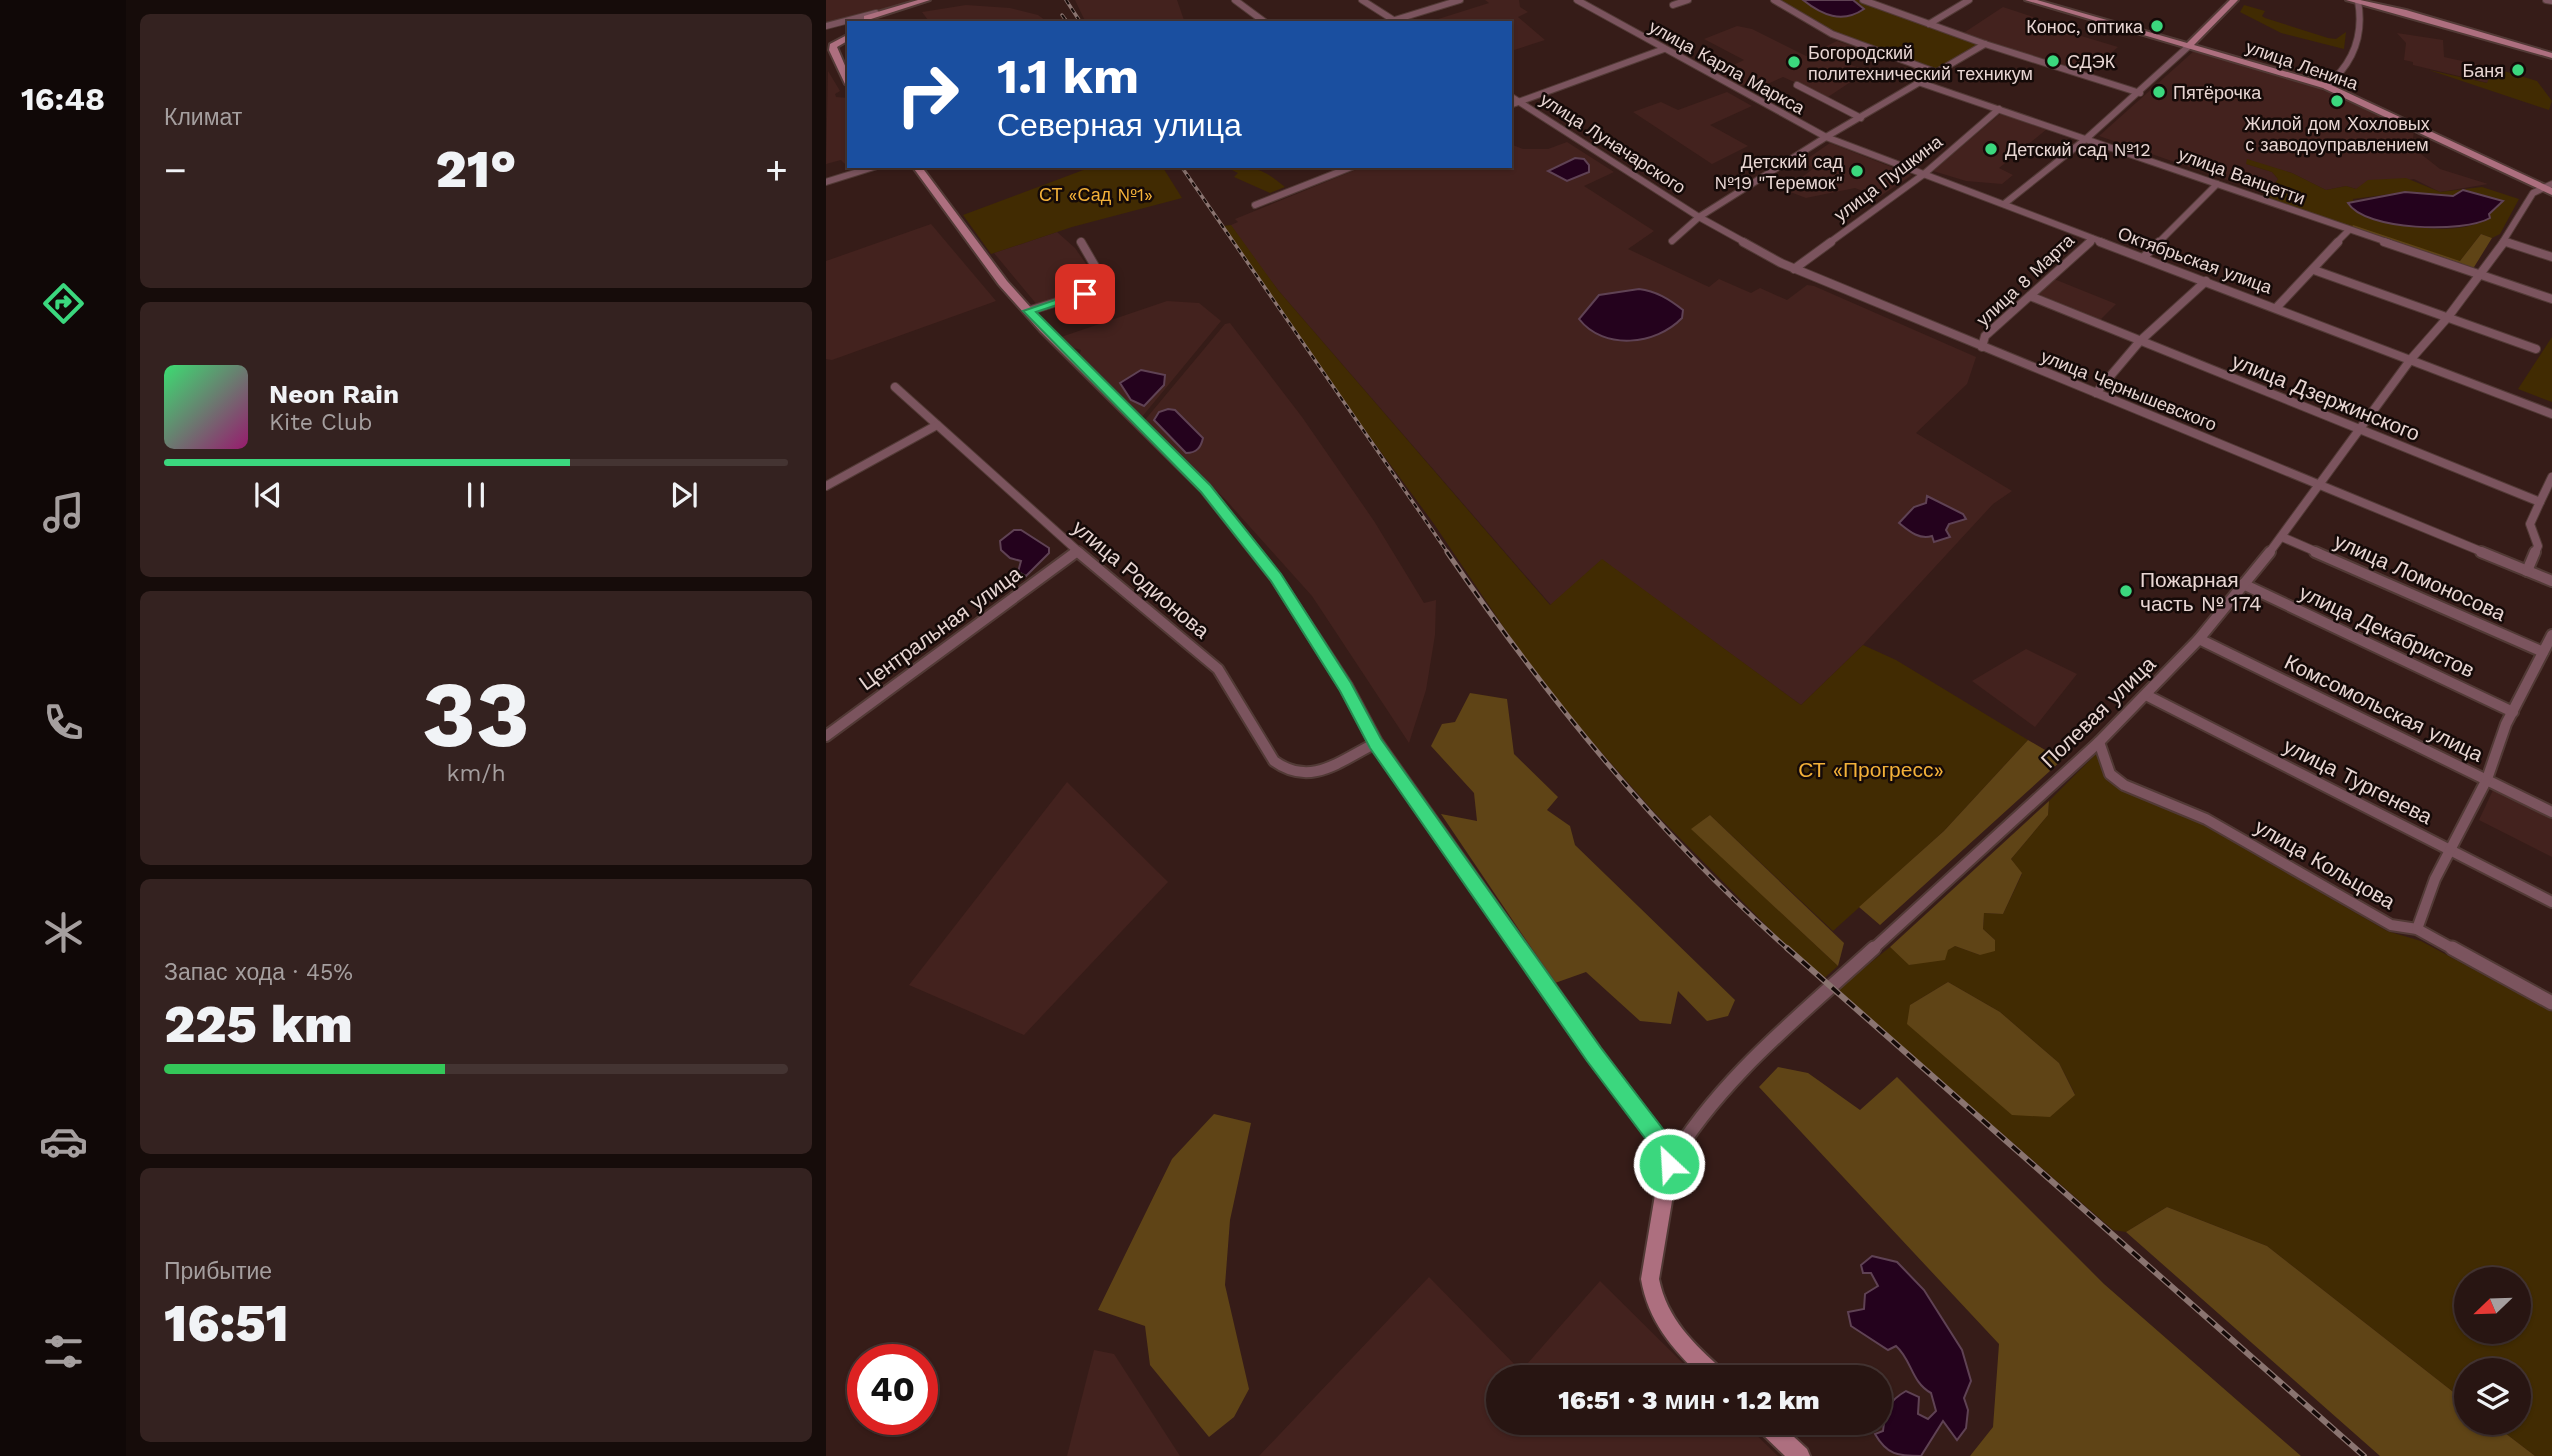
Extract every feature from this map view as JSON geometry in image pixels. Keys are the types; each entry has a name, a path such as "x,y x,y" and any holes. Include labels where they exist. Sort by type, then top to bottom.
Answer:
{"street":[{"path":"826,26 926,0"},
{"path":"1235,0 1263,21"},
{"path":"1362,0 1395,21 1460,0"},
{"name":"улица Карла Маркса","path":"1577,0 1826,137"},
{"path":"1673,5 1688,0"},
{"path":"1863,0 1985,44 2140,93"},
{"path":"1929,24 1969,0"},
{"name":"улица Ленина","path":"2029,0 2326,86 2552,192"},
{"path":"2004,204 2140,93 2234,0"},
{"path":"2350,0 2358,0 2552,56"},
{"path":"2326,86 2339,78 2351,62 2360,26 2358,0"},
{"path":"2546,0 2552,1"},
{"path":"1774,1 1832,34 1938,73"},
{"path":"868,21 867,18 876,13"},
{"path":"847,37 833,46 847,79"},
{"path":"1672,241 1699,217 1826,137 1985,44"},
{"path":"1512,104 1664,48"},
{"name":"улица Ванцетти","path":"1921,83 2552,299"},
{"path":"1797,85 1861,118"},
{"name":"улица Луначарского","path":"1512,97 1699,217"},
{"name":"улица Пушкина","path":"1794,269 1924,174 1999,109"},
{"name":"Октябрьская улица","path":"1826,137 2552,414"},
{"path":"826,182 871,168"},
{"path":"917,168 1003,283 1213,498 1276,578 1346,687 1376,743 1594,1054 1662,1144 1669,1164 1651,1268 1651,1295 1672,1334 1704,1365"},
{"path":"1255,205 1349,168"},
{"path":"2144,257 2217,184"},
{"path":"2542,187 2552,184"},
{"name":"Полевая улица","path":"1669,1164 1692,1125 1755,1057 2099,742 2199,639 2282,537 2411,359 2448,317 2504,241 2533,193 2542,187"},
{"name":"улица Чернышевского","path":"1699,217 1794,269 2552,581"},
{"path":"2277,307 2348,231"},
{"name":"улица 8 Марта","path":"1982,347 1985,336 2093,239"},
{"path":"2504,241 2552,257"},
{"path":"1028,311 1092,291 1103,280 1081,242"},
{"path":"2314,270 2536,349"},
{"path":"2096,394 2140,341 2206,281"},
{"name":"улица Дзержинского","path":"2030,296 2540,502"},
{"name":"улица Родионова","path":"895,387 1077,551 1218,669 1274,761 1294,773 1307,772 1376,743"},
{"path":"826,486 937,425"},
{"path":"2527,571 2538,545 2530,524 2552,477"},
{"name":"улица Ломоносова","path":"2282,537 2543,652"},
{"name":"Центральная улица","path":"826,736 1077,551"},
{"name":"улица Декабристов","path":"2244,584 2513,712"},
{"path":"2417,929 2449,850 2487,779 2513,712 2552,635"},
{"name":"Комсомольская улица","path":"2199,639 2552,812"},
{"name":"улица Тургенева","path":"2146,695 2552,902"},
{"name":"улица Кольцова","path":"2099,742 2110,774 2124,785 2206,819 2391,925 2417,929 2552,1003"},
{"path":"1778,1435 1800,1456"}],"shaded area":[{"path":"826,0 918,0 826,23"},
{"path":"1075,0 1177,0 1184,21 1085,21"},
{"path":"1485,0 1519,0 1520,7 1528,12 1518,17 1545,40 1514,50 1512,21 1435,20 1489,3"},
{"path":"1803,0 1853,0 1864,9 1848,16 1832,16"},
{"path":"966,5 1010,8 1038,15 1046,21 925,21 928,20 922,12"},
{"path":"2003,7 2051,23 2048,26 2118,47 2096,66 2080,61 2072,68 1962,34"},
{"name":"Богородский политехнический техникум","path":"1737,26 1752,29 1806,56 1837,41 1862,49 1846,59 1846,63 1867,71 1828,97 1783,77 1761,87 1750,82 1741,86 1717,73 1744,60 1704,39"},
{"path":"2397,33 2443,40 2444,57 2494,68 2494,71 2488,83 2413,65 2413,62 2404,60 2406,43"},
{"path":"2194,51 2318,88 2414,131 2412,147 2440,169 2488,184 2440,192 2414,179 2356,189 2346,186 2326,190 2292,173 2249,161 2247,164 2272,172 2278,179 2268,194 2099,136"},
{"path":"828,71 840,91 835,94 836,97 847,98 847,166 841,160 826,164"},
{"path":"1727,92 1752,106 1710,125 1748,146 1712,164 1633,112 1661,102 1678,110"},
{"name":"Детский сад №12","path":"2000,114 2047,129 1999,168 2013,175 2002,184 1966,181 1933,171"},
{"path":"1567,142 1614,172 1584,186 1654,231 1628,249 1709,287 1719,279 1751,293 1760,288 1787,300 1807,285 1814,286 1976,357 1967,384 1916,433 2012,491 1993,504 1863,645 1801,705 1602,560 1551,605 1278,290 1231,229 1231,225 1238,222 1235,219 1360,168 1512,168 1512,145 1523,149 1548,149"},
{"name":"Детский сад №19 \"Теремок\"","path":"1830,143 1912,175 1879,197 1855,188 1806,198 1785,190 1814,168 1801,163"},
{"path":"1575,158 1584,159 1589,165 1589,172 1567,181 1548,171"},
{"path":"2463,190 2503,201 2489,214 2490,218 2477,223 2438,227 2416,227 2374,219 2358,212 2348,203 2405,192 2453,196"},
{"path":"931,224 996,301 832,360 826,359 826,261"},
{"path":"2353,225 2460,261 2481,234 2492,238 2471,272 2349,230"},
{"path":"1057,232 1075,248 1098,281 1089,288 1090,291 1038,306 994,253"},
{"path":"2054,279 2116,304 2098,322 2036,297"},
{"path":"1639,289 1673,302 1683,310 1682,318 1658,334 1630,341 1602,336 1579,319 1599,295"},
{"path":"1167,301 1199,303 1221,321 1141,418 1079,356 1081,350 1074,348 1061,337"},
{"path":"1230,323 1302,417 1374,521 1424,603 1436,600 1435,635 1426,690 1409,743 1312,596 1224,498 1144,421 1225,324"},
{"path":"1141,370 1165,375 1164,385 1144,406 1131,400 1120,383"},
{"path":"1175,410 1203,438 1196,451 1186,453 1154,420 1159,412"},
{"path":"1927,496 1963,514 1966,519 1949,524 1946,530 1950,537 1934,542 1932,536 1918,536 1899,523 1914,507 1926,503"},
{"path":"1014,530 1021,530 1049,548 1049,553 1026,576 1018,572 1021,561 1010,558 1001,550 1000,541"},
{"path":"2026,649 2077,674 2035,727 1972,681"},
{"path":"1470,693 1507,699 1514,754 1558,797 1547,810 1570,826 1575,845 1735,1000 1728,1016 1707,1021 1678,991 1671,1024 1640,1021 1586,972 1555,983 1441,814 1477,821 1474,793 1431,746 1442,724 1455,722"},
{"path":"2028,740 2062,760 1880,925 1859,907 1944,831"},
{"path":"1067,782 1168,882 1024,1035 909,985"},
{"path":"2493,790 2552,819 2552,857 2479,820"},
{"path":"2049,801 2048,815 2011,859 2022,873 2003,914 1984,913 1983,929 1995,940 1995,951 1980,955 1955,946 1948,950 1945,960 1909,965 1890,947"},
{"path":"1710,815 1844,943 1838,966 1691,829"},
{"path":"1948,982 2000,1012 2059,1063 2075,1095 2050,1117 2012,1115 1907,1024 1910,1005"},
{"path":"1778,1067 1808,1073 1860,1110 1897,1077 2104,1284 2301,1456 1970,1456 1993,1427 1999,1344 1759,1087"},
{"path":"1214,1114 1251,1123 1230,1220 1225,1285 1249,1389 1234,1417 1209,1437 1150,1365 1145,1326 1098,1310 1172,1159"},
{"path":"2167,1207 2267,1246 2454,1393 2454,1435 2508,1435 2535,1456 2380,1456 2126,1232"},
{"path":"1872,1256 1897,1262 1924,1290 1962,1350 1971,1381 1964,1398 1968,1410 1966,1428 1957,1440 1943,1421 1921,1456 1894,1453 1876,1435 1892,1435 1892,1402 1906,1391 1919,1397 1918,1414 1928,1419 1936,1411 1931,1393 1919,1383 1896,1346 1888,1350 1851,1326 1848,1312 1864,1309 1865,1294 1878,1286 1871,1273 1863,1273 1861,1265"},
{"path":"1429,1277 1515,1365 1486,1365 1486,1435 1756,1435 1778,1456 1259,1456"},
{"path":"1600,1281 1685,1365 1526,1365"},
{"path":"1094,1350 1114,1354 1180,1456 1067,1456"}],"green space":[{"path":"1780,0 1860,0 1979,44 1938,69 1848,39"},
{"path":"2244,5 2265,11 2262,16 2265,18 2328,38 2336,39 2346,32 2344,49 2281,33 2240,12"},
{"path":"2494,68 2537,81 2552,101 2549,110 2429,70 2487,83"},
{"path":"2247,159 2292,173 2326,190 2346,186 2356,189 2368,180 2406,178 2440,192 2482,187 2519,199 2500,234 2492,238 2481,234 2460,261 2264,199 2278,179 2272,172 2246,164","holes":["2463,190 2502,201 2488,214 2489,218 2474,225 2441,229 2406,225 2357,212 2353,199 2405,192 2453,196"]},
{"name":"СТ «Сад №1»","path":"1089,168 1163,168 1182,198 1072,227 991,254 963,215"},
{"path":"1228,168 1257,169 1285,187 1270,193 1234,177 1238,173"},
{"name":"СТ «Прогресс»","path":"1231,225 1278,290 1550,605 1602,559 1801,705 1863,645 1896,660 2028,740 1944,831 1833,931 1710,815 1692,829 1838,966 1821,981 1653,811 1544,687 1434,524 1328,380 1223,226"},
{"path":"2552,337 2552,402 2518,389"},
{"path":"2096,754 2102,769 2113,783 2202,824 2387,931 2421,941 2552,1012 2552,1456 2535,1456 2508,1435 2531,1435 2531,1358 2454,1358 2454,1393 2267,1246 2167,1207 2126,1232 2113,1230 1837,990 1890,947 1910,965 1955,946 1980,955 1995,940 1983,929 1984,913 2003,914 2022,874 2011,859 2048,815 2049,801","holes":["1948,982 2000,1012 2059,1063 2075,1094 1910,1005"]}],"railway":[{"path":"1066,0 1080,21"},
{"path":"1062,15 1066,21"},
{"path":"1182,168 1448,553"},
{"path":"1447,552 1524,659 1606,762 1694,859 1740,906 1789,950"},
{"path":"1787,948 2364,1456"}],"place":[{"name":"Конос, оптика","path":"2157,26"},
{"name":"СДЭК","path":"2053,61"},
{"name":"Богородский политехнический техникум","path":"1794,62"},
{"name":"Баня","path":"2518,70"},
{"name":"Пятёрочка","path":"2159,92"},
{"name":"Жилой дом Хохловых с заводоуправлением","path":"2337,101"},
{"name":"Детский сад №12","path":"1991,149"},
{"name":"Детский сад №19 \"Теремок\"","path":"1857,171"},
{"name":"Пожарная часть № 174","path":"2126,591"}],"route":[{"path":"1085,294 1028,311 1205,488 1276,578 1346,687 1376,743 1594,1054 1662,1144 1669,1164"}]}
